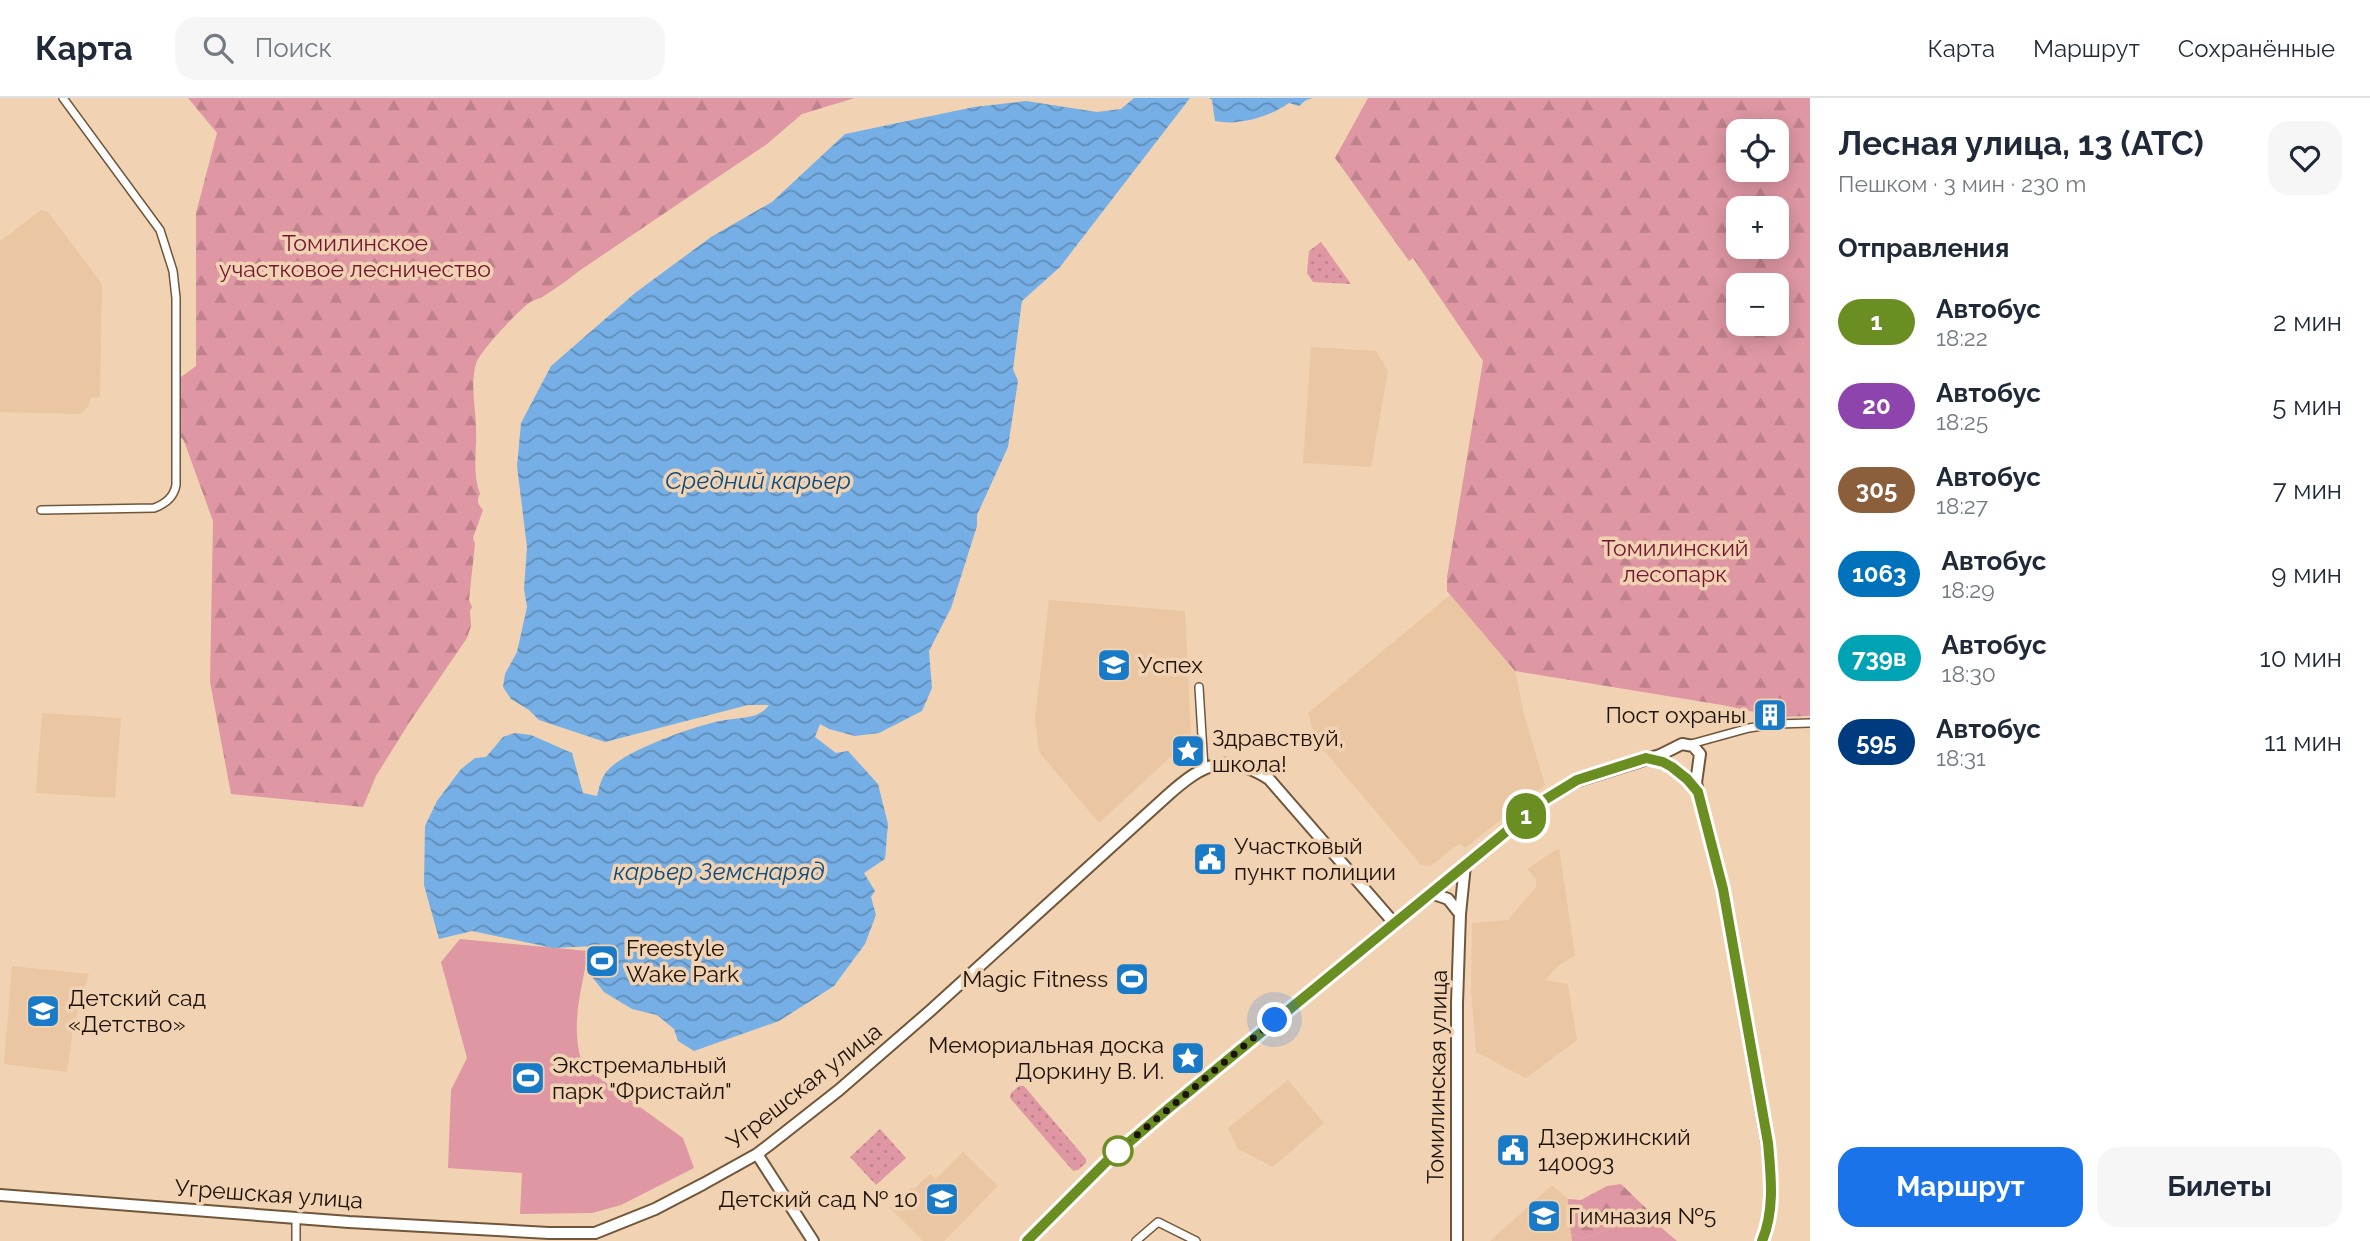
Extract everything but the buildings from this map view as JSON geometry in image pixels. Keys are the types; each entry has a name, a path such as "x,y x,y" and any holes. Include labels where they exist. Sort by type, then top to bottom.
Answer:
{"main road":[{"path":"1027,1241 1118,1152 1546,799 1577,780 1673,750 1679,745 1689,744 1700,754 1697,769 1698,792 1723,889 1768,1143 1770,1210 1762,1241"},
{"path":"1673,750 1670,756 1676,770 1698,792"},
{"path":"1646,758 1663,762 1688,774 1697,769"},
{"name":"Угрешская улица","path":"0,1195 296,1218 595,1237 655,1209 757,1154 883,1053 1168,795 1204,768 1236,763 1251,767 1269,779 1394,923"},
{"name":"Томилинская улица","path":"1457,1241 1457,1046 1460,914 1465,865"},
{"path":"1431,892 1448,899 1460,914"},
{"path":"757,1154 813,1241"}],"street":[{"path":"41,510 153,508 171,496 176,485 176,298 166,243 154,219 63,98"},
{"path":"1199,687 1204,768"},
{"path":"1689,744 1749,728 1810,723"},
{"path":"1700,754 1710,738"},
{"path":"296,1218 296,1241"},
{"path":"1136,1241 1158,1223 1196,1241"}],"shaded area":[{"path":"41,210 48,212 102,284 100,397 90,398 89,406 80,414 0,412 0,241"},
{"path":"1311,347 1376,351 1388,371 1371,467 1303,463"},
{"path":"1450,595 1515,671 1524,714 1545,785 1465,848 1460,844 1454,847 1431,866 1421,865 1316,741 1308,713"},
{"name":"Успех","path":"1049,600 1185,611 1191,738 1099,823 1039,752 1035,719"},
{"path":"42,713 121,718 115,798 36,793"},
{"path":"1559,848 1575,955 1557,967 1545,980 1568,984 1577,1040 1526,1078 1476,1052 1471,990 1472,923 1508,920 1536,887 1536,879 1527,869"},
{"name":"Детский сад «Детство»","path":"12,966 89,974 74,1023 67,1072 4,1064"},
{"path":"1288,1080 1324,1123 1273,1167 1238,1149 1228,1128"},
{"name":"Детский сад № 10","path":"963,1152 998,1186 944,1241 923,1241 890,1208 911,1187 914,1189 930,1174 936,1179"},
{"name":"Гимназия №5","path":"1552,1185 1568,1199 1572,1241 1490,1241"}],"green space":[{"name":"Томилинское участковое лесничество","path":"188,98 855,98 802,114 767,144 553,290 529,303 479,358 473,380 475,470 480,494 478,502 483,510 473,538 475,544 469,600 472,607 471,626 467,638 376,776 363,807 231,794 210,682 213,521 184,441 178,433 177,380 196,366 196,213 217,133"},
{"name":"Томилинский лесопарк","path":"1368,98 1810,98 1810,716 1777,717 1722,705 1515,671 1447,591 1447,577 1483,361 1413,258 1409,261 1335,158"},
{"path":"1321,242 1351,284 1313,282 1307,273 1309,251"},
{"name":"Экстремальный парк \"Фристайл\"","path":"460,939 588,951 577,1022 583,1066 683,1138 694,1168 621,1205 592,1213 520,1214 522,1173 448,1168 451,1090 467,1058 441,962"},
{"path":"1019,1086 1024,1086 1086,1159 1086,1163 1078,1170 1073,1171 1010,1098 1011,1093"},
{"path":"880,1129 906,1158 876,1185 850,1157"},
{"path":"1621,1184 1650,1212 1583,1239 1571,1234 1568,1199 1581,1200 1607,1186"},
{"path":"1650,1212 1656,1223 1677,1241 1572,1241 1571,1234 1583,1239"}],"water":[{"name":"Средний карьер","path":"1134,98 1190,98 1060,267 1022,301 1013,369 1018,381 1008,447 977,515 977,526 951,608 929,651 932,688 922,711 879,733 855,736 820,724 815,737 836,753 848,751 878,784 888,824 885,859 864,873 875,891 871,897 876,915 865,944 834,986 779,1021 694,1051 678,1041 674,1029 657,1015 632,1009 604,992 589,973 595,946 553,948 472,931 439,939 424,885 425,826 437,801 461,769 475,758 486,757 503,737 515,733 531,735 572,753 583,793 597,796 607,771 631,754 694,728 753,716 769,705 748,705 605,742 539,720 511,699 503,687 505,674 517,652 527,607 524,589 527,547 517,466 521,423 551,366 635,293 711,237 772,202 845,134 974,107 1026,101 1097,112 1121,109"},
{"path":"1209,98 1313,98 1299,106 1289,103 1263,116 1224,122 1215,121 1212,100"}],"bus line":[{"name":"1","path":"1027,1241 1106,1162 1169,1108 1546,799 1577,780 1646,758 1672,767 1698,792 1719,872 1768,1143 1770,1210 1762,1241"}],"place":[{"name":"Успех","path":"1114,665"},
{"name":"Пост охраны","path":"1770,715"},
{"name":"Здравствуй, школа!","path":"1188,751"},
{"name":"Участковый пункт полиции","path":"1210,859"},
{"name":"Freestyle Wake Park","path":"602,961"},
{"name":"Magic Fitness","path":"1132,979"},
{"name":"Детский сад «Детство»","path":"43,1011"},
{"name":"Мемориальная доска Доркину В. И.","path":"1188,1058"},
{"name":"Экстремальный парк \"Фристайл\"","path":"528,1078"},
{"name":"Дзержинский 140093","path":"1513,1150"},
{"name":"Детский сад № 10","path":"942,1199"},
{"name":"Гимназия №5","path":"1544,1216"}],"route":[{"path":"1118,1151 1275,1020"}],"water label":[{"name":"карьер Земснаряд","path":"719,872"}]}
